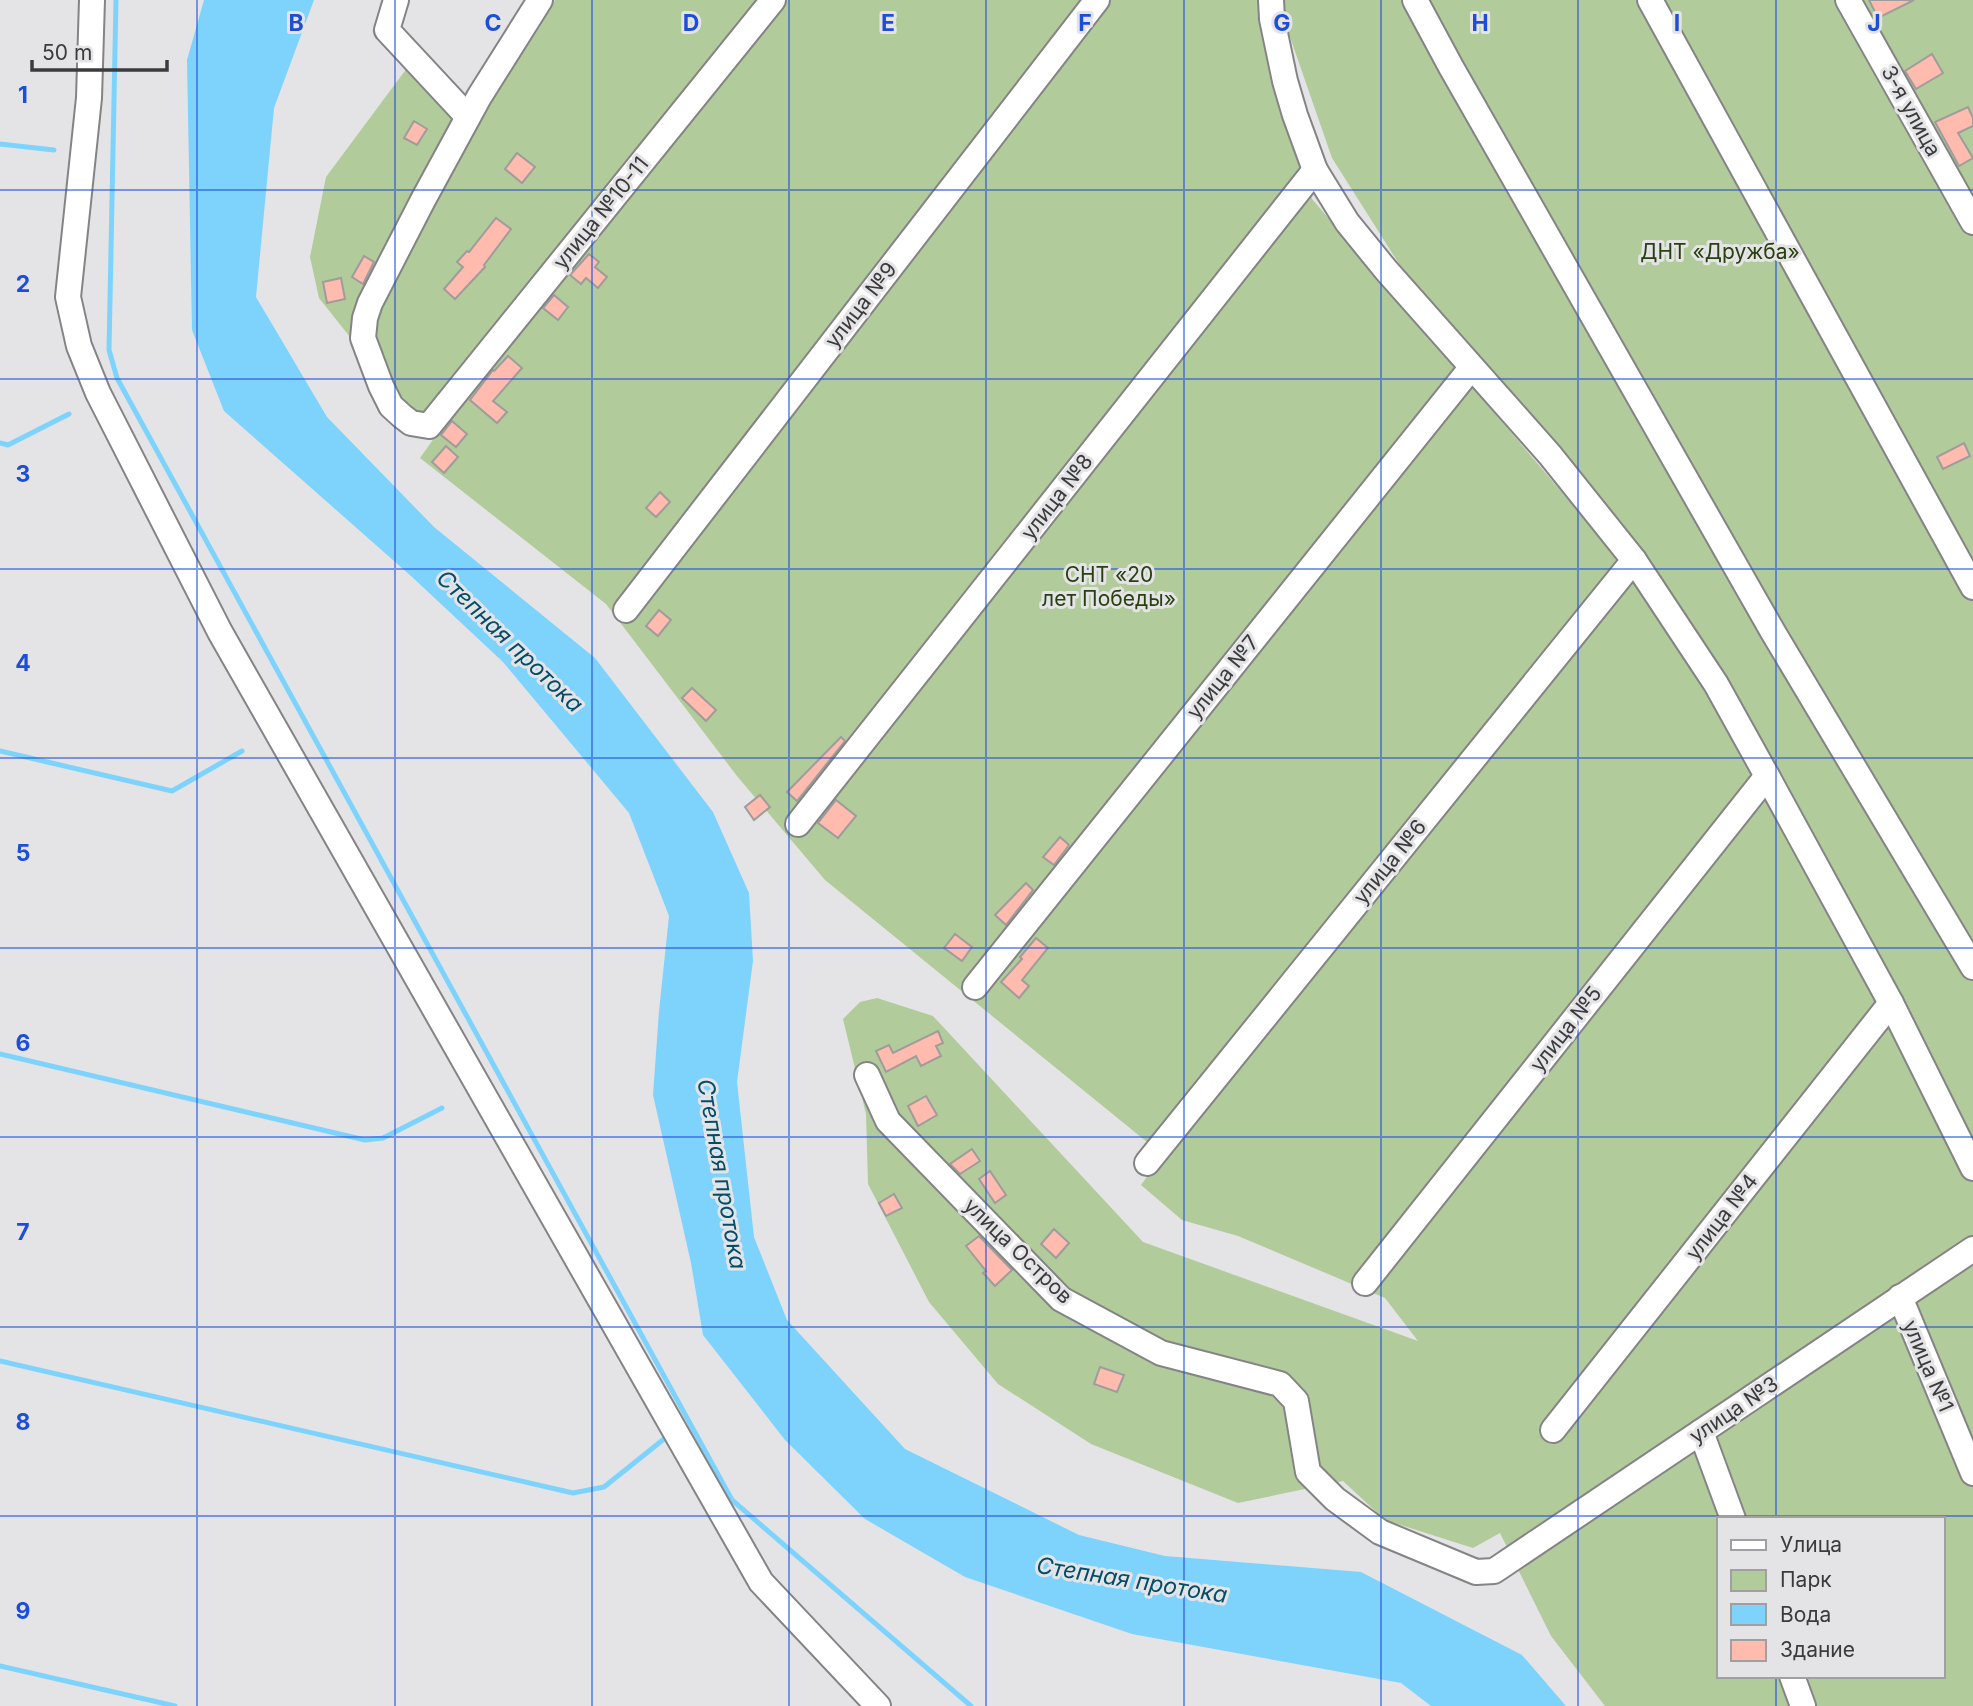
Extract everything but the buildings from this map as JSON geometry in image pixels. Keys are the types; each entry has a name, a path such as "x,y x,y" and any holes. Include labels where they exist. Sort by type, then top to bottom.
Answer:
{"street":[{"path":"92,0 89,98 68,296 79,346 97,393 227,644 761,1583 878,1706"},
{"path":"396,0 387,30 468,117 540,0"},
{"name":"улица №10-11","path":"468,117 417,211 365,318 363,338 391,406 411,423 429,426 773,0"},
{"name":"улица №9","path":"626,610 1097,0"},
{"path":"1271,0 1272,19 1285,81 1294,115 1315,170 1354,231 1550,456 1634,560 1716,684 1891,1003 1973,1168"},
{"path":"1415,0 1766,620 1973,967"},
{"path":"1650,0 1973,587"},
{"name":"3-я улица","path":"1848,0 1973,222"},
{"name":"улица №8","path":"798,824 1315,170"},
{"name":"улица №7","path":"975,987 1471,368"},
{"name":"улица №6","path":"1147,1163 1634,560"},
{"name":"улица №5","path":"1365,1283 1767,776"},
{"name":"улица №4","path":"1553,1430 1891,1003"},
{"name":"улица Остров","path":"867,1075 888,1121 1061,1298 1161,1353 1280,1384 1296,1401 1308,1472 1335,1499 1380,1532 1476,1572 1494,1571"},
{"name":"улица №3","path":"1494,1571 1973,1249"},
{"name":"улица №1","path":"1900,1297 1973,1473"},
{"path":"1701,1432 1732,1517"},
{"path":"1793,1678 1803,1706"}],"green space":[{"name":"СНТ «20 лет Победы»","path":"555,0 1264,0 1287,119 1312,199 1658,605 1733,731 1973,1180 1973,1706 1605,1706 1551,1636 1500,1533 1473,1548 1385,1520 1343,1481 1238,1503 1091,1444 998,1384 929,1302 868,1184 866,1114 843,1019 860,1002 877,998 933,1016 1143,1242 1418,1341 1385,1298 1238,1236 1182,1220 1141,1185 1163,1155 825,880 737,776 606,604 420,458 437,434 416,420 319,298 310,257 326,177 410,64 477,118"},
{"name":"ДНТ «Дружба»","path":"1281,0 1973,0 1973,1146 1604,504 1401,267 1332,158 1282,14"}],"water":[{"name":"Степная протока","path":"204,0 314,0 274,108 256,297 327,417 434,527 595,658 713,812 749,893 753,961 737,1082 754,1237 787,1320 905,1449 1079,1535 1165,1556 1361,1572 1522,1655 1566,1706 1431,1706 1401,1683 1132,1634 965,1577 865,1519 785,1440 703,1335 691,1263 653,1095 669,916 629,813 503,662 411,576 224,411 192,330 187,60"}],"waterway":[{"path":"116,0 109,350 117,378 732,1500 971,1706"},
{"path":"0,144 54,150"},
{"path":"0,443 8,445 69,414"},
{"path":"0,751 172,791 242,751"},
{"path":"0,1054 365,1140 383,1138 442,1108"},
{"path":"0,1361 573,1493 604,1487 669,1435"},
{"path":"0,1666 175,1706"}]}
